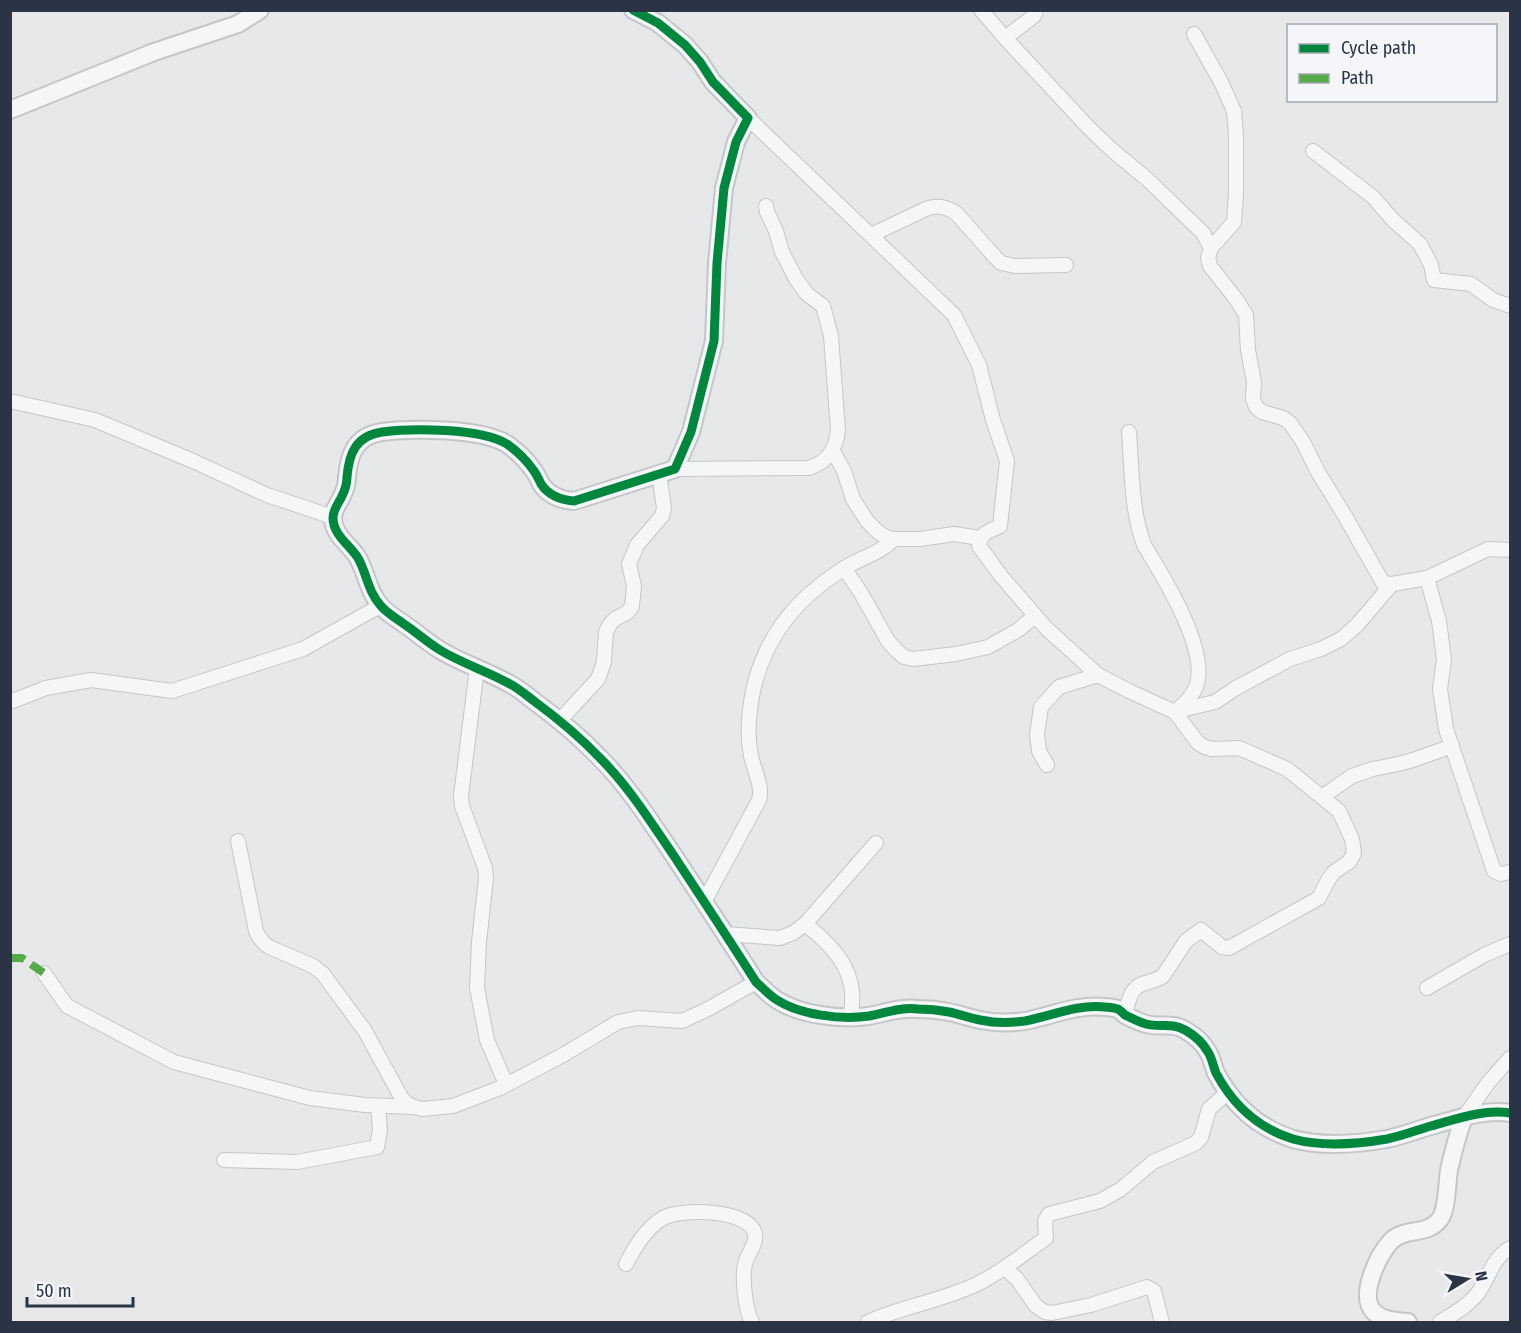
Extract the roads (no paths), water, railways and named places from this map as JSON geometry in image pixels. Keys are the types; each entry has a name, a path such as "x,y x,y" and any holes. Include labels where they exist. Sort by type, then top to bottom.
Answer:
{"street":[{"path":"10,110 154,52 238,24 260,10"},
{"path":"633,10 658,23 685,45 713,82 748,118 954,315 979,365 993,420 1007,461 1000,526 984,534 980,538 979,546 1035,616 1098,675 1175,712 1198,743 1204,747 1239,748 1287,769 1339,811 1352,839 1354,853 1350,862 1334,872 1319,898 1229,948 1222,947 1202,930 1186,941 1163,976 1158,980 1138,985 1133,990 1125,1014"},
{"path":"981,10 1089,128 1203,233 1211,248"},
{"path":"1005,38 1034,16 1036,10"},
{"path":"1194,34 1221,82 1234,111 1236,194 1234,222 1211,248 1208,258 1210,266 1246,315 1248,350 1254,382 1253,399 1256,407 1262,412 1283,418 1290,423 1383,583 1392,584 1426,578 1488,549 1510,550"},
{"path":"560,720 598,679 602,671 606,632 615,619 628,612 632,606 634,586 629,564 638,545 662,516 667,471 691,432 714,341 717,263 724,188 736,142 748,118"},
{"path":"1313,151 1373,197 1393,220 1420,244 1431,265 1434,280 1471,284 1493,300 1510,306"},
{"path":"766,206 782,252 807,294 823,306 831,336 838,430 833,451 823,462 809,468 667,471 574,501 564,500 545,490 536,474 519,453 495,438 474,433 412,429 370,435 363,439 351,454 346,485 333,517 338,534 357,557 368,587 380,606 440,650 511,684 560,720 601,758 649,819 756,982 777,1000 793,1008 811,1013 850,1018 914,1008 948,1011 998,1023 1025,1021 1067,1010 1092,1007 1118,1009 1144,1024 1171,1024 1195,1036 1208,1052 1227,1093 1250,1117 1267,1128 1294,1139 1321,1143 1389,1139 1464,1117 1483,1113 1510,1113"},
{"path":"872,235 928,208 944,207 957,214 1001,263 1015,266 1066,265"},
{"path":"10,402 95,420 193,460 267,495 333,517"},
{"path":"1129,432 1134,498 1140,536 1184,617 1197,659 1197,685 1190,699 1175,712"},
{"path":"833,451 844,471 854,499 867,521 886,537 920,539 954,534 980,538"},
{"path":"704,902 761,793 751,753 749,720 752,693 760,662 776,633 796,606 823,582 844,568 881,550 894,539"},
{"path":"844,568 888,640 904,657 912,659 956,654 988,647 1018,630 1035,616"},
{"path":"1426,578 1439,621 1444,659 1440,689 1446,729 1494,871 1501,874 1510,872"},
{"path":"1175,712 1215,702 1290,659 1321,649 1341,639 1357,625 1392,584"},
{"path":"10,702 46,688 91,680 172,691 303,649 380,606"},
{"path":"477,668 461,796 462,806 485,868 486,878 477,988 488,1040 506,1084"},
{"path":"1047,765 1039,751 1037,734 1041,707 1059,687 1098,675"},
{"path":"1322,796 1352,776 1413,760 1452,746"},
{"path":"238,841 258,937 269,947 313,966 323,974 365,1031 401,1097 414,1107"},
{"path":"725,934 780,938 793,933 805,924 876,843"},
{"path":"805,924 825,941 845,966 853,988 850,1018"},
{"path":"1427,988 1484,955 1510,944"},
{"path":"44,973 67,1006 174,1062 310,1098 422,1109 453,1106 506,1084 563,1055 618,1022 638,1018 682,1021 756,982"},
{"path":"1408,1323 1379,1317 1373,1311 1368,1296 1372,1275 1384,1251 1397,1236 1424,1230 1439,1220 1443,1213 1450,1168 1464,1117 1488,1083 1510,1058"},
{"path":"868,1323 882,1316 976,1284 1005,1268 1046,1238 1046,1221 1049,1214 1100,1201 1121,1189 1154,1162 1196,1143 1201,1137 1209,1109 1227,1093"},
{"path":"224,1160 297,1162 377,1147 380,1130 378,1106"},
{"path":"626,1264 639,1241 655,1224 669,1215 704,1212 737,1218 752,1226 756,1239 744,1265 746,1299 752,1323"},
{"path":"1440,1323 1469,1303 1482,1287 1495,1261 1510,1248"},
{"path":"1005,1268 1017,1279 1036,1306 1044,1312 1059,1313 1147,1287 1154,1291 1162,1323"}]}
